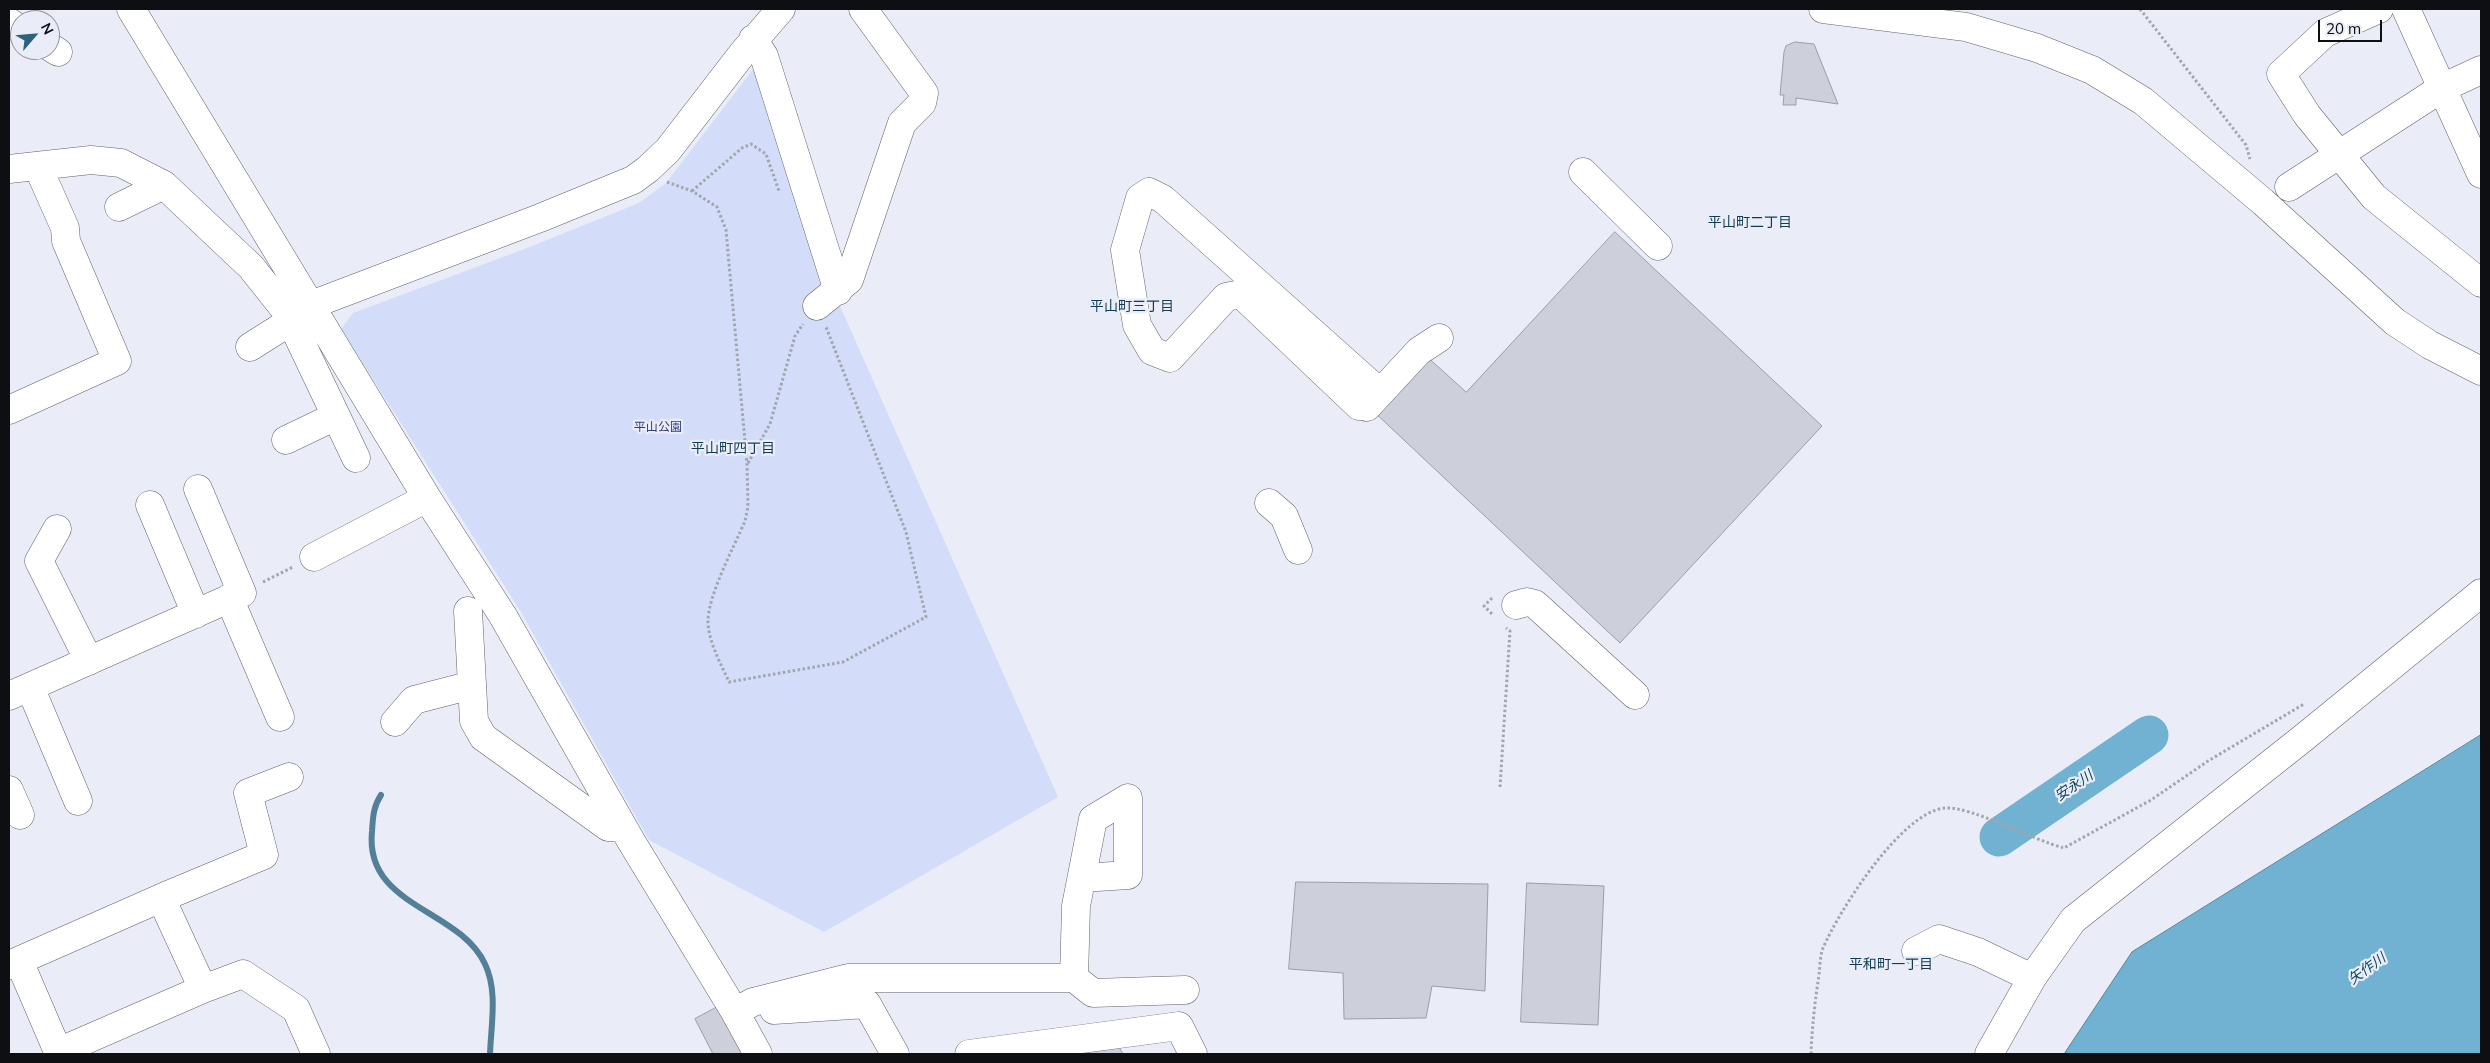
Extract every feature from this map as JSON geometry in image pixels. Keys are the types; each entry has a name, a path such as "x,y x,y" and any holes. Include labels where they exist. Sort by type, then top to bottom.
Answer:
{"street":[{"path":"131,9 296,312 314,370 356,458"},
{"path":"250,347 296,312 633,180 668,150 754,39 781,9"},
{"path":"754,39 764,56 828,299 849,280 902,123 922,102 924,93 862,9"},
{"path":"1823,9 1966,28 2037,48 2092,70 2143,101 2263,202 2395,322 2430,345 2481,371"},
{"path":"2379,9 2325,33 2280,74 2338,155 2374,197 2481,283"},
{"path":"2406,9 2481,174"},
{"path":"2289,186 2442,88 2481,70"},
{"path":"9,169 91,160 121,163 164,185 343,358 427,498 503,616 623,828 758,1054"},
{"path":"9,410 116,361 66,241 65,228 38,167"},
{"path":"1583,172 1658,246"},
{"path":"119,207 164,185"},
{"path":"1149,192 1163,199 1363,406 1241,294 1226,297 1170,358 1152,351 1137,325 1125,250 1140,198 1149,192"},
{"path":"1363,406 1419,351 1440,338"},
{"path":"314,370 343,358"},
{"path":"286,440 336,416"},
{"path":"198,489 280,717"},
{"path":"314,557 427,498"},
{"path":"1269,503 1284,516 1298,550"},
{"path":"150,505 196,614"},
{"path":"57,529 39,561 89,661"},
{"path":"1989,1054 2032,978 2073,920 2302,740 2481,593"},
{"path":"78,801 20,692 236,596"},
{"path":"1503,611 1527,602 1535,604 1635,695"},
{"path":"468,611 474,721 483,738 608,827 623,828"},
{"path":"395,722 414,700 472,685"},
{"path":"289,777 248,793 264,855 160,898 14,963 58,1053 203,989 243,974 296,1009 316,1054"},
{"path":"9,790 20,815"},
{"path":"1074,978 1076,906 1082,878"},
{"path":"160,898 203,989"},
{"path":"1916,951 1939,940 1978,952 2032,978"},
{"path":"737,1016 753,1002 848,978 1074,978 1093,993 1185,990"},
{"path":"737,1016 767,1010 867,1004 895,1054"},
{"path":"969,1054 998,1052 1179,1026 1193,1054"}],"path":[{"path":"2140,9 2246,145 2251,161"},
{"path":"692,191 742,148 752,144 766,154 781,199"},
{"path":"648,169 659,180 692,191 717,206 726,230 747,464 748,507 745,521 709,609 708,625 728,682 843,662 926,617 906,532 828,299 799,328 795,336 770,424 747,464"},
{"path":"236,596 314,557"},
{"path":"1500,787 1510,631 1503,611"},
{"path":"1811,1054 1812,1023 1823,950 1857,886 1900,834 1921,818 1944,808 1970,812 2043,843 2064,848 2151,800 2208,761 2305,703"}],"green space":[{"name":"平山公園","path":"758,63 832,288 1058,797 824,932 649,840 521,612 341,329 353,313 522,250 639,203 666,183"}],"water":[{"name":"矢作川","path":"2481,735 2481,1054 2064,1054 2132,952"}],"building":[{"path":"1795,42 1814,44 1838,104 1796,98 1796,105 1783,105 1784,95 1780,95 1784,52 1786,46"},
{"path":"1615,232 1822,426 1620,643 1372,410 1424,354 1466,392"},
{"path":"1296,882 1488,884 1485,991 1432,986 1426,1018 1344,1019 1343,973 1289,969"},
{"path":"1527,883 1604,886 1598,1025 1521,1022"},
{"path":"725,1003 752,1054 713,1054 695,1019"},
{"path":"1100,1044 1119,1047 1123,1054 1081,1054"}],"waterway":[{"name":"安永川","path":"1999,837 2149,735"},
{"path":"381,795 376,804 373,817 373,856 383,876 397,892 455,930 472,945 485,964 489,974 493,997 490,1054"}],"district":[{"name":"平山町二丁目","path":"1750,223"},
{"name":"平山町三丁目","path":"1132,307"},
{"name":"平山町四丁目","path":"733,449"},
{"name":"平和町一丁目","path":"1891,965"}]}
